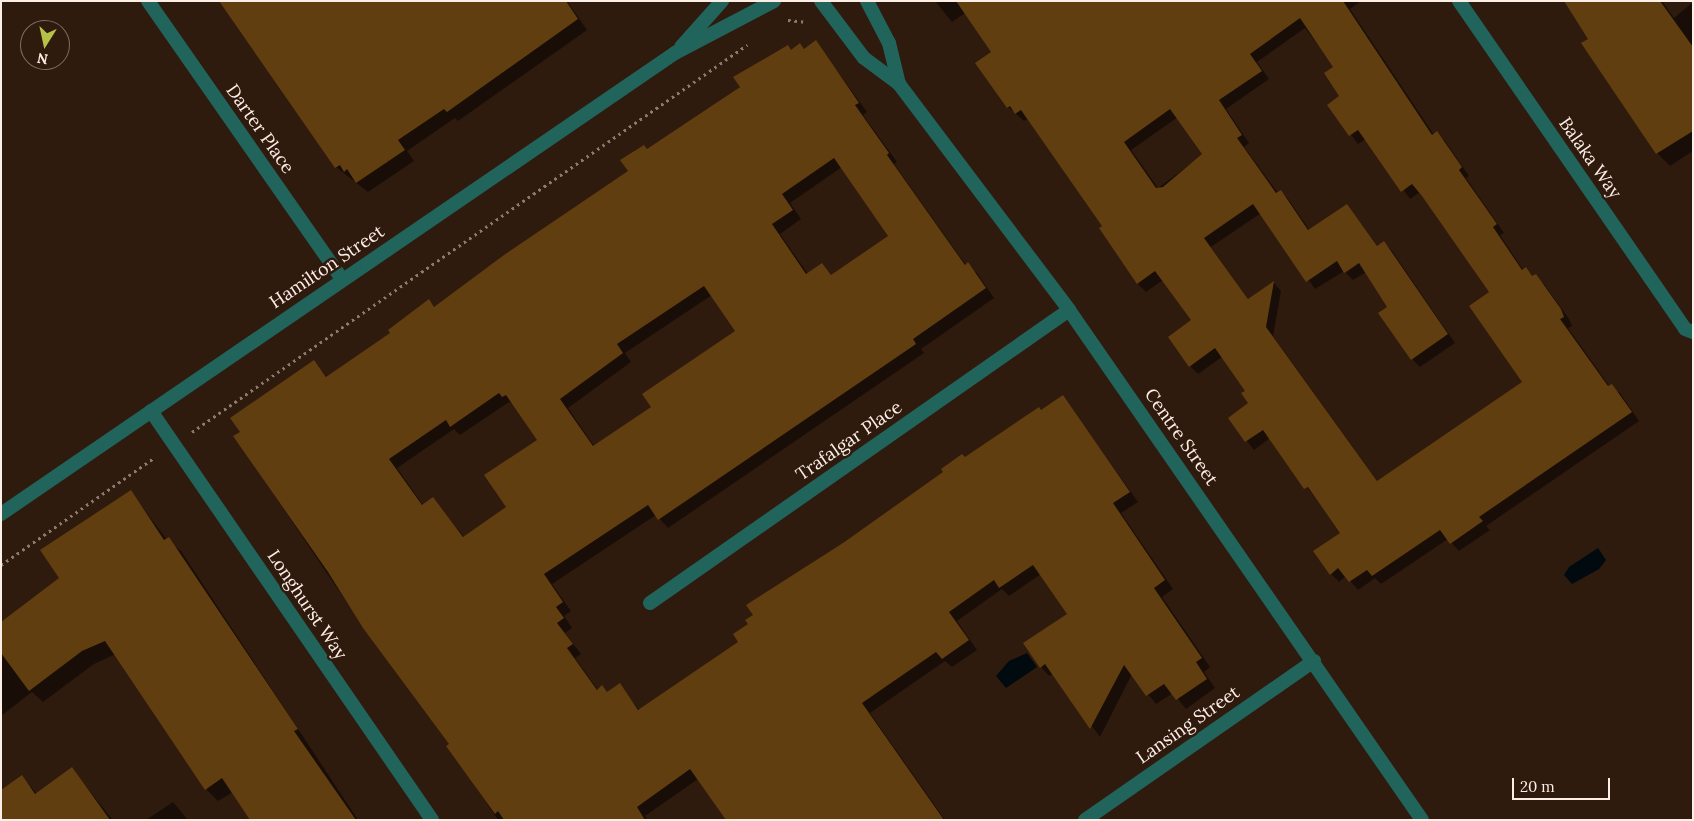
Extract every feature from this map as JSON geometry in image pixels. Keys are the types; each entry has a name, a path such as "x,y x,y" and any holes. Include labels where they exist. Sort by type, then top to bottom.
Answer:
{"street":[{"name":"Darter Place","path":"148,1 342,279"},
{"name":"Hamilton Street","path":"675,53 722,1"},
{"name":"Hamilton Street","path":"1,514 675,53 774,1"},
{"name":"Centre Street","path":"821,1 834,14 864,58 899,84 1070,310 1314,660 1422,820"},
{"name":"Centre Street","path":"867,1 888,43 899,84"},
{"name":"Balaka Way","path":"1459,1 1680,320 1693,332"},
{"name":"Trafalgar Place","path":"650,603 1070,310"},
{"name":"Longhurst Way","path":"151,411 432,820"},
{"name":"Lansing Street","path":"1085,820 1314,660"}],"path":[{"path":"1,565 750,43"}],"shaded area":[{"path":"1598,548 1606,560 1599,569 1572,584 1564,575 1569,567"},
{"path":"1027,653 1037,667 1006,688 996,676 1009,661"}],"building":[{"path":"219,1 566,1 578,19 447,112 444,109 398,140 405,150 356,183 347,169 344,172 340,165 335,168"},
{"path":"956,1 1343,1 1432,135 1437,131 1462,167 1459,170 1497,224 1493,227 1522,270 1526,267 1532,276 1536,274 1561,309 1564,317 1560,319 1608,386 1612,384 1632,412 1479,517 1483,521 1450,544 1440,530 1372,576 1367,570 1349,582 1338,568 1330,575 1313,551 1340,533 1308,487 1304,489 1263,430 1245,442 1228,418 1248,403 1241,393 1245,391 1215,348 1189,367 1168,337 1191,320 1155,271 1137,284 1099,228 1102,226 1021,110 1015,114 1010,106 1007,108 975,63 991,52","holes":["1300,18 1333,67 1324,73 1339,96 1327,105 1349,136 1358,130 1401,192 1412,184 1422,196 1489,292 1469,306 1522,382 1377,481 1266,327 1274,281 1248,299 1204,238 1253,204 1306,282 1337,261 1344,273 1359,263 1387,307 1378,313 1411,360 1448,334 1384,241 1377,246 1347,204 1308,230 1281,190 1276,193 1237,138 1242,135 1219,100 1262,71 1250,54","1170,109 1202,154 1163,187 1156,188 1124,142"]},
{"path":"1564,1 1660,1 1693,47 1693,131 1656,154 1581,43 1588,39"},
{"path":"816,40 859,103 855,105 889,153 887,155 965,265 968,262 986,288 913,339 916,344 658,520 648,505 544,574 563,602 556,607 564,618 557,623 573,644 567,648 597,690 602,685 607,692 620,683 638,710 738,642 733,634 748,624 745,620 753,615 746,605 843,543 943,472 941,469 962,454 965,457 1039,407 1041,410 1063,395 1130,492 1113,503 1165,580 1154,588 1202,658 1196,662 1207,679 1176,700 1164,684 1146,696 1124,665 1090,729 1045,664 1040,668 1023,643 1067,614 1033,565 999,588 994,580 949,612 969,640 942,659 936,652 862,703 944,820 726,820 690,769 637,807 645,820 504,820 498,811 495,814 446,746 449,744 363,628 328,572 233,436 240,432 230,418 314,360 326,377 390,333 388,330 429,299 434,307 504,255 628,171 620,160 644,145 647,149 740,87 733,77 788,45 791,50 800,43 804,49","holes":["834,158 888,236 831,275 822,263 806,274 772,224 793,210 782,194","704,286 735,331 642,394 651,407 593,446 560,399 623,353 617,344","499,393 502,397 506,395 537,440 484,475 506,507 463,537 433,497 422,505 389,459 446,420 450,427"]},
{"path":"131,490 164,540 169,537 298,729 294,731 356,820 250,820 222,778 205,790 105,641 82,651 29,691 1,653 1,622 59,578 40,550"},
{"path":"72,767 110,820 1,820 1,790 22,775 35,794"}]}
